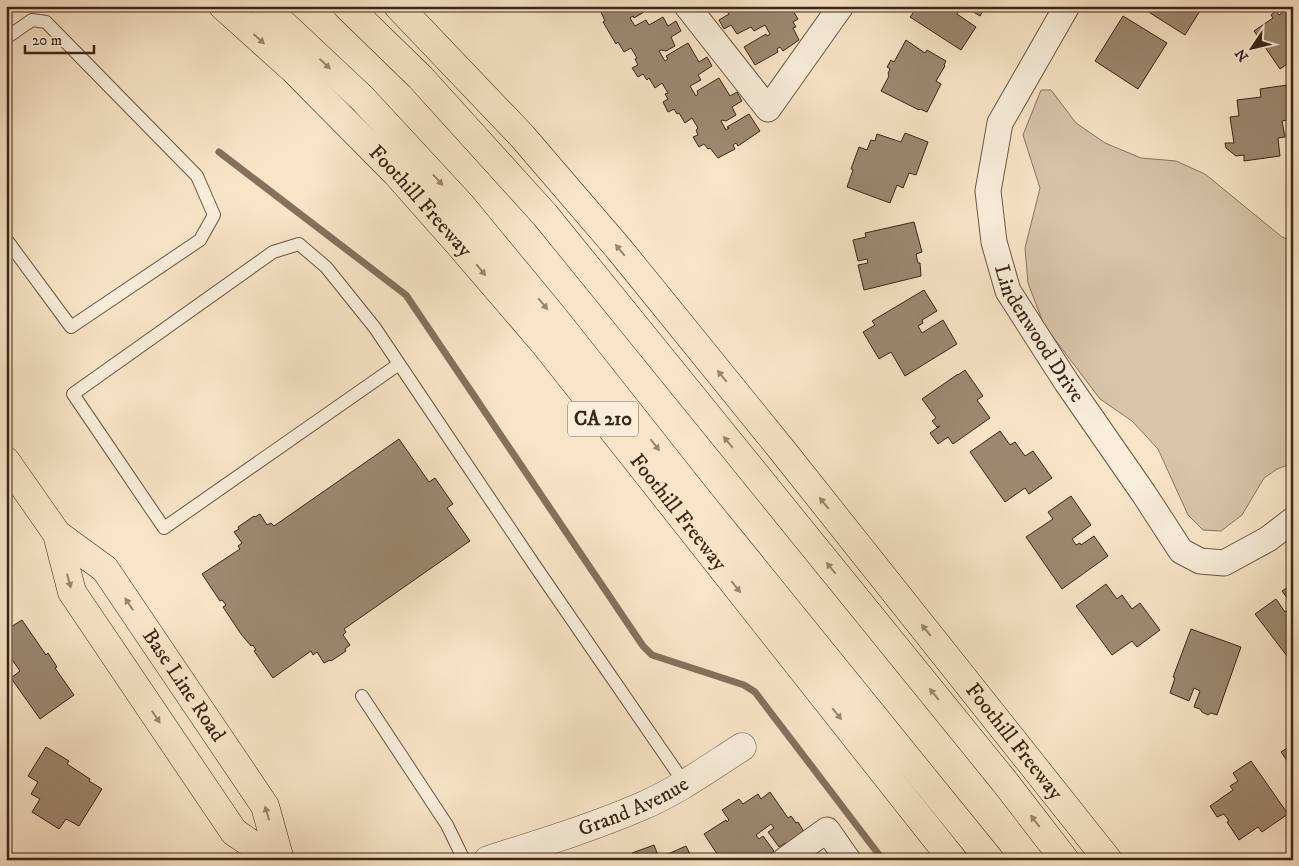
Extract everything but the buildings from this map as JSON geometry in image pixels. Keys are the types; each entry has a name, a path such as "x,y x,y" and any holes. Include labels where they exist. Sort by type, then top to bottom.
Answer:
{"main road":[{"name":"Foothill Freeway","path":"223,6 293,69 396,173 544,343 953,860"},
{"path":"264,6 362,98 461,205 555,319 695,496 990,860"},
{"path":"347,6 420,77 545,215 1004,781 1065,860"},
{"name":"Foothill Freeway","path":"398,6 522,136 619,249 782,450 1108,860"},
{"name":"Base Line Road","path":"6,461 57,534 105,569 265,806 280,860"},
{"name":"Base Line Road","path":"57,534 72,592 78,601 234,832 275,860"}],"street":[{"path":"687,6 768,109 841,6"},
{"name":"Lindenwood Drive","path":"1067,6 1000,123 988,191 994,242 1008,291 1067,383 1144,494 1180,551 1200,561 1224,563 1268,539 1293,520"},
{"name":"Grand Avenue","path":"488,860 536,853 640,807 684,784 742,747"},
{"path":"785,860 827,830 848,860"}],"lane":[{"path":"6,38 32,20 46,22 197,176 214,215 200,240 71,327 6,239"},
{"path":"399,364 164,528 73,394 273,252 299,244 326,268 375,328 684,784"},
{"path":"362,696 447,825 464,860"}],"shaded area":[{"path":"1041,90 1051,90 1076,123 1105,143 1141,158 1176,161 1205,174 1282,237 1293,241 1293,463 1277,469 1264,478 1242,515 1221,531 1203,530 1188,515 1158,449 1132,421 1100,399 1044,325 1028,283 1025,248 1040,188 1023,135"}],"waterway":[{"path":"219,152 406,295 643,646 652,655 744,685 755,692 883,860"}]}
